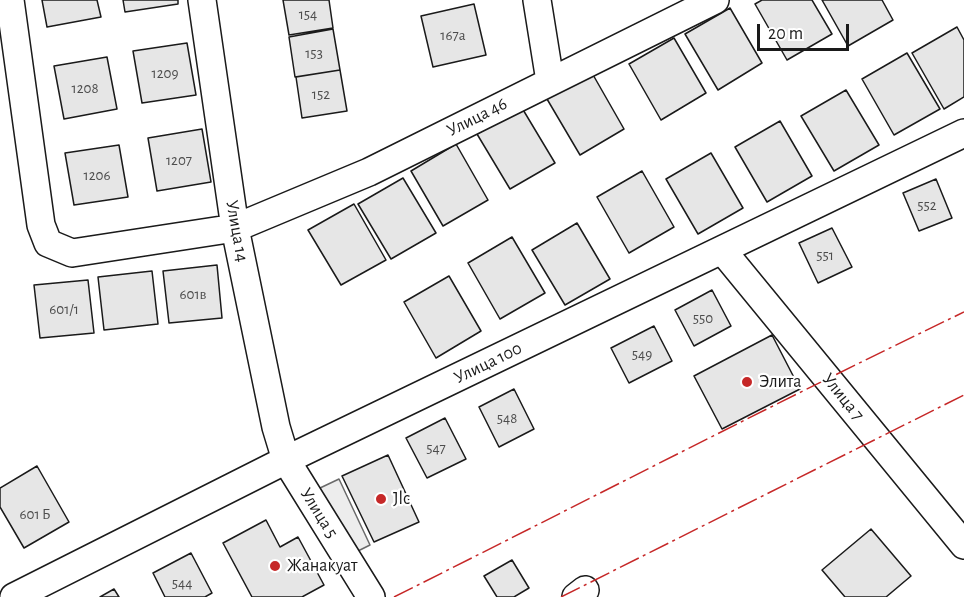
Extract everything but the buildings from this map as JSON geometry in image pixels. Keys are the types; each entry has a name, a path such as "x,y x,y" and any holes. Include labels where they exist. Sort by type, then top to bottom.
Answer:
{"street":[{"name":"Улица 46","path":"10,0 41,225 48,243 72,253 235,228 369,171 715,0"},
{"name":"Улица 14","path":"202,0 235,228 276,428 286,460"},
{"path":"537,0 550,81"},
{"name":"Улица 100","path":"14,597 286,460 964,133"},
{"name":"Улица 7","path":"722,250 964,544"},
{"name":"Улица 5","path":"286,460 371,597"}],"shaded area":[{"path":"339,479 370,545 350,555 320,488"}],"power":[{"path":"394,597 964,312"},
{"path":"561,597 964,395"}],"place":[{"name":"Элита","path":"747,382"},
{"name":"Jlc","path":"381,499"},
{"name":"Жанакуат","path":"275,566"}]}
